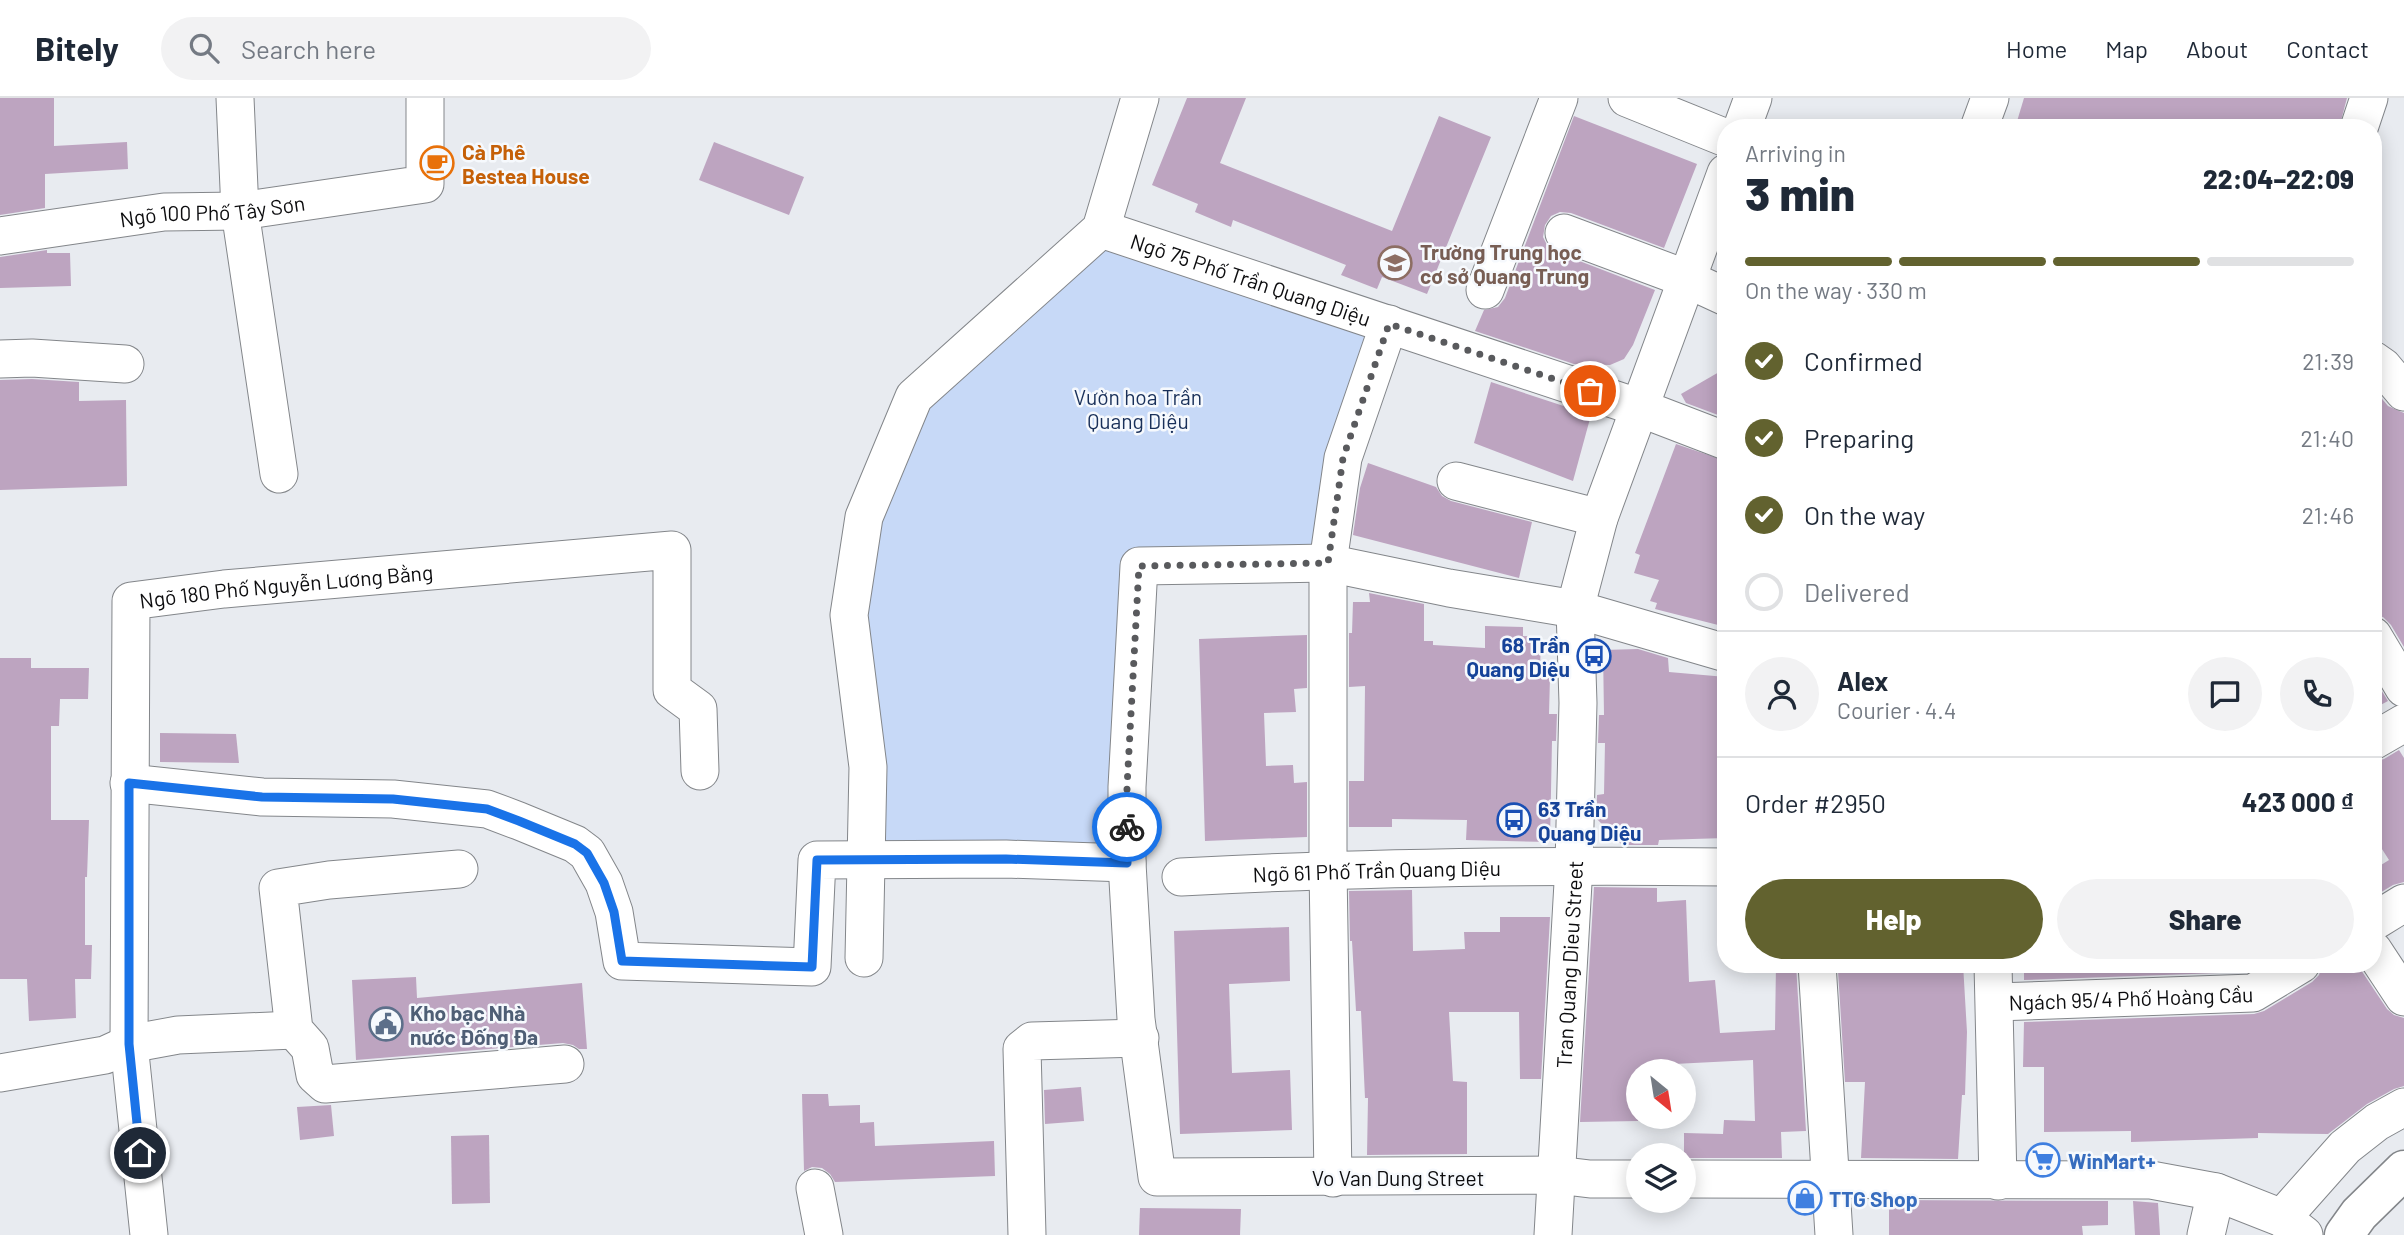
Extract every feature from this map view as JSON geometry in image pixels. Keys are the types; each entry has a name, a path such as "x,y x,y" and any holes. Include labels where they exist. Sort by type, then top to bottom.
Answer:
{"main road":[{"path":"2344,1235 2359,1214 2404,1170"}],"street":[{"path":"236,98 240,211 279,474"},
{"name":"Ngõ 100 Phố Tây Sơn","path":"0,236 164,212 240,211 425,184 425,98"},
{"path":"864,958 868,767 849,615 864,517 914,397 1101,229 1140,98"},
{"path":"1485,289 1559,98"},
{"path":"1627,98 1717,134"},
{"path":"1745,119 1752,98"},
{"path":"1982,119 1990,98"},
{"path":"2363,119 2369,98"},
{"name":"Tran Quang Dieu Street","path":"1553,1235 1574,865 1578,703 1575,609 1599,518 1717,197"},
{"name":"Ngõ 75 Phố Trần Quang Diệu","path":"1101,229 1640,408 1717,438"},
{"path":"1563,233 1717,293"},
{"path":"1332,1178 1328,563 1343,458 1389,324"},
{"path":"0,359 33,358 125,364"},
{"path":"2382,366 2404,392"},
{"path":"1456,481 1599,518"},
{"name":"Ngõ 180 Phố Nguyễn Lương Bằng","path":"149,1235 129,1044 131,601 224,589 672,550 672,690 698,709 700,771"},
{"path":"1027,1235 1022,1049 1032,1041 1140,1038 1136,1018 1127,863 1127,787 1139,566 1328,563 1449,589 1575,609 1717,650"},
{"path":"2382,651 2404,688"},
{"path":"2382,736 2404,723"},
{"path":"129,783 262,797 393,799 487,809 565,840 587,853 604,883 614,912 622,961 812,967 817,860 1006,859 1127,863"},
{"name":"Ngõ 61 Phố Trần Quang Diệu","path":"1181,877 1328,869 1574,865 1717,867"},
{"path":"459,869 329,880 278,888 294,1030 310,1048 315,1075 324,1084 565,1065"},
{"path":"2382,916 2404,903"},
{"path":"2382,964 2404,997"},
{"path":"1818,973 1834,1235"},
{"path":"1993,973 1998,1181"},
{"name":"Ngách 95/4 Phố Hoàng Cầu","path":"1995,1002 2253,993 2286,973"},
{"path":"0,1073 106,1055 129,1044 178,1035 294,1030"},
{"name":"Vo Van Dung Street","path":"1140,1038 1157,1177 1557,1175 1626,1179"},
{"path":"1696,1179 2151,1181 2216,1192 2293,1227 2345,1147 2377,1122 2404,1107"},
{"path":"815,1188 824,1235"},
{"path":"2206,1235 2216,1192"}],"green space":[{"name":"Vườn hoa Trần Quang Diệu","path":"1101,229 1389,324 1328,563 1139,566 1127,863 865,859 849,615 914,397"}],"building":[{"path":"0,98 54,98 54,146 127,142 128,169 45,174 45,208 0,215"},
{"path":"1187,98 1246,98 1220,163 1392,231 1439,116 1491,137 1427,294 1382,277 1377,289 1341,275 1346,265 1233,220 1231,227 1195,212 1198,204 1152,185"},
{"path":"2024,98 2347,98 2341,119 2018,119"},
{"path":"1574,116 1697,164 1664,248 1571,213 1560,212 1551,216 1545,225 1543,237 1548,247 1556,252 1655,290 1633,345 1624,359 1610,365 1574,364 1475,331 1484,310 1498,307 1505,298"},
{"path":"714,142 804,177 789,215 699,180"},
{"path":"47,250 47,253 70,253 71,286 0,288 0,257"},
{"path":"1717,373 1717,415 1686,403 1681,394"},
{"path":"0,380 79,382 79,401 126,400 127,486 0,490"},
{"path":"1491,382 1591,415 1573,481 1474,443"},
{"path":"2382,399 2388,406 2404,413 2404,647 2383,617"},
{"path":"1676,444 1717,458 1717,625 1655,609 1657,603 1650,601 1659,580 1634,573 1640,555 1635,553"},
{"path":"1368,463 1436,487 1442,496 1451,501 1532,522 1519,578 1353,535 1360,488"},
{"path":"1369,593 1424,604 1424,641 1433,641 1433,645 1485,648 1485,626 1523,627 1523,636 1541,637 1540,670 1543,670 1543,677 1550,677 1549,714 1557,714 1556,741 1552,741 1550,842 1466,840 1467,820 1392,819 1392,827 1349,827 1349,781 1364,781 1365,686 1349,687 1349,633 1352,633 1353,602 1370,602"},
{"path":"1307,635 1307,688 1294,689 1296,712 1264,713 1266,766 1293,765 1294,783 1307,782 1307,837 1205,841 1199,639"},
{"path":"1638,649 1668,658 1669,672 1717,676 1717,838 1659,840 1658,845 1622,845 1596,818 1597,795 1604,794 1605,743 1598,743 1599,715 1604,715 1603,650"},
{"path":"0,658 31,658 31,668 89,668 88,699 60,699 59,726 51,726 51,820 89,820 85,877 85,945 92,945 91,979 75,979 76,1018 29,1021 27,979 0,979"},
{"path":"2382,691 2388,701 2382,704"},
{"path":"160,733 236,734 239,763 160,762"},
{"path":"2399,750 2404,758 2404,882 2382,892 2382,864 2389,860 2382,849 2384,759"},
{"path":"1594,887 1657,888 1657,902 1686,900 1689,982 1715,980 1720,1033 1775,1030 1776,973 1797,973 1806,1131 1781,1132 1782,1158 1696,1158 1696,1143 1684,1143 1684,1133 1723,1134 1724,1120 1755,1121 1753,1060 1696,1063 1696,1059 1626,1059 1626,1121 1580,1122"},
{"path":"1412,890 1413,951 1465,949 1464,932 1500,932 1500,917 1550,917 1541,1079 1520,1079 1519,1012 1449,1012 1453,1081 1467,1082 1467,1154 1367,1155 1368,1098 1365,1098 1361,1011 1356,1011 1349,891"},
{"path":"1289,927 1290,981 1229,984 1232,1073 1290,1070 1292,1130 1180,1134 1174,931"},
{"path":"1838,973 1964,973 1967,1032 1965,1095 1962,1095 1958,1159 1861,1158 1865,1082 1845,1082"},
{"path":"2024,973 2219,973 2024,980"},
{"path":"2363,973 2387,1009 2404,1018 2404,1086 2367,1104 2328,1134 2258,1133 2258,1138 2131,1142 2131,1131 2044,1132 2044,1067 2023,1067 2024,1022 2254,1014 2264,1011 2319,975"},
{"path":"416,977 417,998 582,983 587,1049 563,1043 356,1060 352,980"},
{"path":"1081,1087 1084,1121 1045,1124 1044,1090"},
{"path":"802,1094 828,1094 829,1106 860,1105 860,1123 874,1122 875,1146 994,1141 995,1176 835,1182 822,1168 812,1167 804,1171"},
{"path":"331,1105 334,1136 300,1140 297,1107"},
{"path":"489,1135 490,1203 452,1204 451,1136"},
{"path":"1889,1200 2108,1201 2108,1225 2082,1226 2083,1235 1889,1235"},
{"path":"2133,1201 2158,1203 2160,1235 2135,1235"},
{"path":"1140,1208 1241,1209 1240,1235 1139,1235"}],"way so far":[{"path":"1127,827 1139,566 1328,563 1343,458 1389,324 1590,391"}],"place":[{"name":"Cà Phê Bestea House","path":"437,163"},
{"name":"Trường Trung học cơ sở Quang Trung","path":"1395,263"},
{"name":"68 Trần Quang Diệu","path":"1594,656"},
{"name":"63 Trần Quang Diệu","path":"1514,820"},
{"name":"Kho bạc Nhà nước Đống Đa","path":"386,1024"},
{"name":"WinMart+","path":"2043,1160"},
{"name":"TTG Shop","path":"1805,1198"}],"route":[{"path":"140,1153 129,1044 129,783 262,797 393,799 487,809 556,835 587,853 604,883 614,912 622,961 812,967 817,860 1006,859 1127,863 1127,827"}]}
